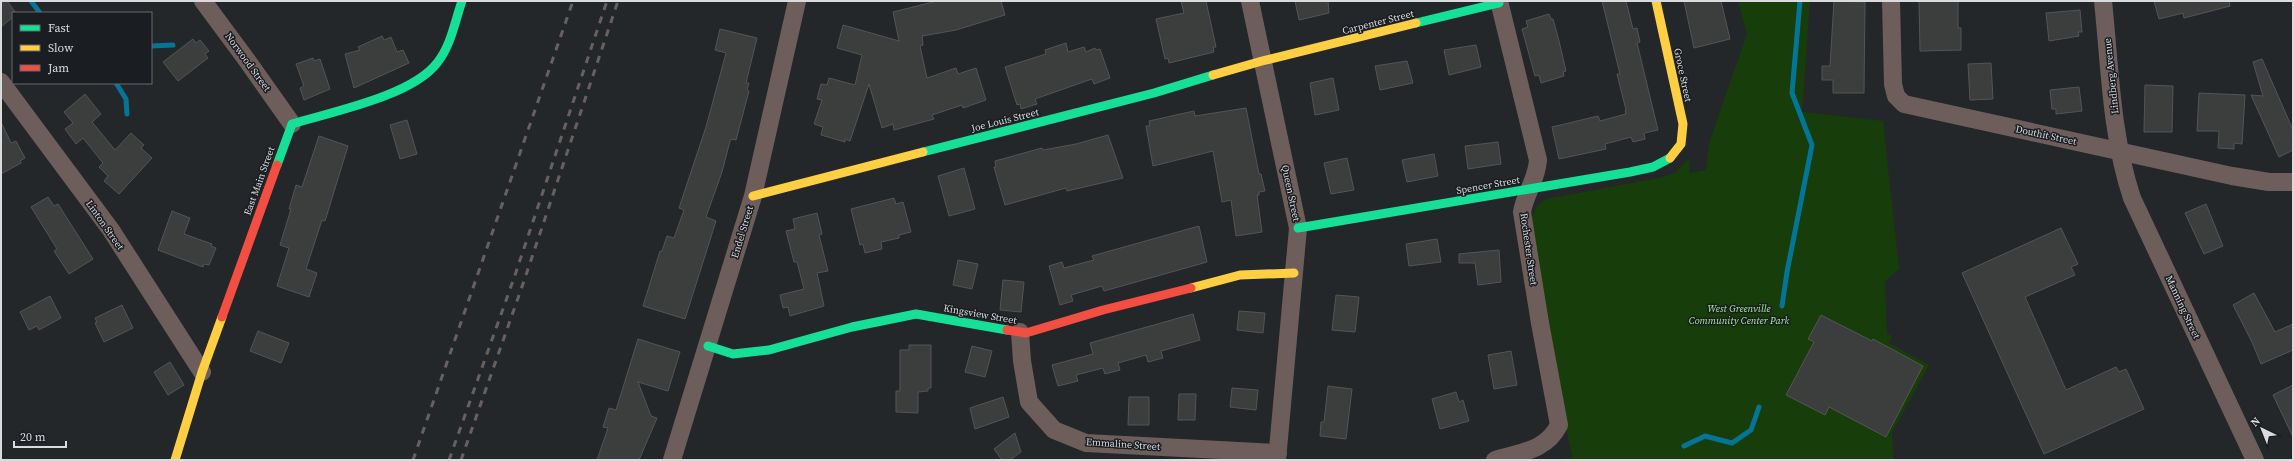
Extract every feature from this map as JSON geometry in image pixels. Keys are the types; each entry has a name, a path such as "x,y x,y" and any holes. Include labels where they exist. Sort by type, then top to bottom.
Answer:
{"street":[{"name":"Norwood Street","path":"203,1 292,124"},
{"path":"292,124 405,88 422,78 437,64 448,42 462,1"},
{"name":"Endel Street","path":"672,460 753,196 797,1"},
{"name":"Queen Street","path":"1250,1 1298,228 1278,456"},
{"name":"Groce Street","path":"1656,1 1683,124 1684,140 1677,153"},
{"name":"Douthit Street","path":"1891,1 1893,84 1896,96 1904,104 2239,177 2269,182 2293,182"},
{"name":"Lindberg Avenue","path":"2103,1 2119,151"},
{"name":"Carpenter Street","path":"1262,61 1499,2"},
{"name":"Rochester Street","path":"1495,460 1539,447 1553,437 1560,425 1540,323 1522,212 1524,200 1537,173 1538,160 1499,2"},
{"name":"Joe Louis Street","path":"753,196 1154,93 1262,61"},
{"name":"Linton Street","path":"1,82 111,230 202,372"},
{"name":"East Main Street","path":"175,460 202,372 292,124"},
{"name":"Manning Street","path":"2119,151 2132,198 2255,460"},
{"name":"Spencer Street","path":"1298,228 1645,168 1667,162 1677,153"},
{"name":"Kingsview Street","path":"708,346 733,354 769,350 852,327 916,314 1026,333 1104,310 1240,275 1294,274"},
{"name":"Emmaline Street","path":"1020,332 1022,361 1029,402 1054,430 1086,444 1278,456"}],"green space":[{"name":"West Greenville Community Center Park","path":"1738,1 1810,1 1802,112 1883,121 1899,269 1885,282 1887,334 1892,336 1889,343 1929,365 1892,433 1894,460 1560,460 1572,456 1555,374 1531,220 1537,206 1546,199 1664,177 1676,172 1689,158 1690,173 1706,170 1709,143 1747,34"}],"building":[{"path":"1,1 7,1 15,12 12,12 12,18 1,27"},
{"path":"937,1 1001,1 1005,15 956,30 922,36 923,45 920,46 927,78 956,68 958,74 976,68 986,100 963,108 962,105 932,115 934,119 894,130 893,124 882,128 869,84 850,141 845,139 845,142 821,135 823,127 814,124 822,100 817,99 821,84 827,85 829,78 855,85 862,55 837,48 843,25 899,41 893,12"},
{"path":"1181,1 1206,1 1216,47 1213,47 1214,52 1169,63 1168,58 1165,59 1156,19 1184,13"},
{"path":"1295,1 1328,1 1329,13 1299,20"},
{"path":"1602,1 1626,1 1633,29 1637,28 1640,42 1637,43 1658,130 1644,133 1645,139 1633,142 1631,137 1605,144 1606,149 1559,159 1552,127 1598,116 1600,121 1626,114 1617,74 1620,74"},
{"path":"1684,1 1721,1 1730,39 1694,48"},
{"path":"1834,1 1865,2 1864,93 1833,93 1833,80 1822,80 1822,66 1830,66"},
{"path":"1919,1 1958,1 1958,28 1961,28 1961,50 1920,51"},
{"path":"2154,1 2229,1 2230,6 2184,18 2183,13 2159,19"},
{"path":"2080,10 2082,32 2078,32 2079,36 2049,41 2046,13"},
{"path":"1549,14 1551,19 1553,19 1566,71 1563,72 1564,76 1541,83 1539,75 1535,76 1522,29 1528,27 1526,21"},
{"path":"720,29 757,38 746,83 749,83 747,90 749,91 736,140 732,139 730,141 722,172 706,217 716,221 685,319 643,306 660,251 662,251 667,236 674,238 684,210 679,208 706,127 726,53 715,50"},
{"path":"382,36 384,40 391,37 397,52 403,50 409,63 354,88 345,54 360,50 358,47"},
{"path":"193,39 196,43 200,40 209,51 205,54 208,58 178,81 163,62"},
{"path":"1066,43 1068,52 1084,47 1086,52 1095,48 1096,50 1100,49 1110,78 1094,84 1092,79 1035,99 1037,104 1021,109 1020,104 1017,105 1005,67 1046,54 1045,50"},
{"path":"1476,45 1481,67 1449,75 1444,50"},
{"path":"313,58 314,61 320,59 330,89 304,100 300,88 304,86 296,64"},
{"path":"2262,59 2293,130 2293,150 2279,157 2251,95 2263,96 2253,62"},
{"path":"1407,61 1413,83 1380,90 1375,66"},
{"path":"1991,63 1993,99 1970,100 1968,64"},
{"path":"1333,78 1339,110 1315,115 1310,83"},
{"path":"2145,85 2173,86 2172,132 2144,132"},
{"path":"2079,87 2082,111 2056,114 2056,109 2052,109 2050,90"},
{"path":"2199,93 2245,95 2242,144 2234,143 2234,149 2218,148 2219,131 2197,131"},
{"path":"85,94 101,114 92,122 115,150 131,133 144,145 141,148 152,158 119,194 104,181 108,176 99,167 103,163 83,138 76,144 65,129 73,123 64,112"},
{"path":"1246,108 1259,174 1261,174 1265,191 1259,192 1259,195 1257,195 1262,232 1236,236 1231,200 1222,202 1213,151 1153,166 1146,126 1150,126 1149,121 1194,111 1195,116"},
{"path":"407,120 417,154 400,159 390,125"},
{"path":"1,122 11,143 16,141 25,158 20,161 21,163 1,174"},
{"path":"1108,135 1123,178 1067,191 1066,188 1005,205 994,167 996,167 995,161 1042,148 1043,150 1076,144"},
{"path":"319,136 348,146 325,221 322,220 306,269 317,273 309,297 277,286 289,248 280,245 291,209 289,209 296,185 302,187"},
{"path":"1498,142 1501,164 1468,169 1465,146"},
{"path":"1434,154 1438,176 1407,182 1402,160"},
{"path":"1347,158 1354,190 1331,194 1324,163"},
{"path":"964,168 975,209 949,216 938,176"},
{"path":"48,197 54,206 58,204 93,259 69,274 54,251 57,249 31,207"},
{"path":"894,198 896,204 903,202 911,232 899,235 899,238 881,242 882,249 865,253 863,244 860,245 851,209"},
{"path":"2206,204 2223,246 2204,254 2185,213"},
{"path":"172,211 190,218 184,234 212,244 211,246 216,248 209,265 204,264 203,267 158,250"},
{"path":"817,213 822,234 819,235 828,271 817,273 824,306 790,316 788,307 783,308 780,295 804,289 797,262 794,262 786,231 795,229 793,219"},
{"path":"1199,226 1207,262 1104,291 1102,286 1071,295 1073,301 1060,305 1049,266 1062,262 1064,268 1094,260 1092,256"},
{"path":"2061,228 2078,264 2071,267 2075,275 2025,297 2066,390 2116,367 2119,372 2126,369 2144,409 2044,454 1962,273"},
{"path":"1437,239 1441,262 1409,266 1406,244"},
{"path":"1499,250 1501,282 1478,285 1475,263 1459,263 1459,254"},
{"path":"958,260 978,264 972,289 953,285"},
{"path":"1003,280 1024,282 1021,312 1000,310"},
{"path":"2254,293 2275,332 2293,324 2293,350 2261,364 2252,342 2233,305"},
{"path":"1336,295 1359,297 1355,332 1332,330"},
{"path":"50,296 61,318 39,330 37,326 29,330 20,312"},
{"path":"122,305 133,328 104,342 95,323 97,322 95,318"},
{"path":"1239,311 1265,313 1263,333 1237,330"},
{"path":"1193,314 1200,340 1161,351 1163,358 1148,362 1146,355 1118,363 1120,370 1105,374 1103,368 1076,375 1078,381 1058,386 1052,365 1093,354 1090,343"},
{"path":"1821,315 1872,341 1873,339 1923,366 1886,437 1829,407 1825,415 1786,395 1814,342 1808,339"},
{"path":"258,331 289,343 281,363 250,351"},
{"path":"638,339 680,352 668,391 638,382 651,416 657,418 639,460 597,460 608,428 603,427 609,408 616,410"},
{"path":"909,345 931,345 931,388 928,388 928,391 918,392 918,413 896,412 896,391 900,391 900,350 909,350"},
{"path":"972,346 992,351 985,377 965,372"},
{"path":"1511,351 1517,385 1494,389 1488,355"},
{"path":"170,362 184,385 168,395 154,372"},
{"path":"2293,385 2293,437 2273,395"},
{"path":"1328,386 1352,389 1346,439 1320,436 1321,422 1324,422"},
{"path":"1232,388 1258,390 1256,410 1230,407"},
{"path":"1456,392 1459,402 1463,400 1469,421 1440,429 1432,399"},
{"path":"1179,394 1196,394 1195,420 1178,420"},
{"path":"1003,397 1009,417 975,429 970,408"},
{"path":"1129,397 1149,397 1149,425 1128,425"},
{"path":"1015,433 1021,452 1010,460 1002,460 994,449"}],"waterway":[{"path":"31,1 39,12"},
{"path":"1782,306 1787,272 1812,145 1792,93 1800,1"},
{"path":"152,46 173,45"},
{"path":"117,84 126,99 127,114"},
{"path":"1684,446 1705,436 1732,443 1751,430 1759,407"}],"railway":[{"path":"413,460 573,1"},
{"path":"449,460 514,278 607,1"},
{"path":"461,460 524,281 618,1"}],"traffic: fast":[{"path":"277,165 292,124 390,94 425,75 437,63 446,49 462,1"},
{"path":"1416,23 1499,3"},
{"path":"923,152 1154,93 1213,75"},
{"path":"1298,228 1630,172 1653,167 1670,158"},
{"path":"708,346 733,354 769,350 852,327 916,314 1007,330"}],"traffic: slow":[{"path":"1656,1 1683,124 1681,144 1670,158"},
{"path":"1213,75 1262,61 1416,23"},
{"path":"753,196 923,152"},
{"path":"1191,288 1240,275 1294,273"},
{"path":"175,460 202,372 222,317"}],"traffic: jam":[{"path":"222,317 277,165"},
{"path":"1007,330 1026,333 1103,310 1191,288"}]}
